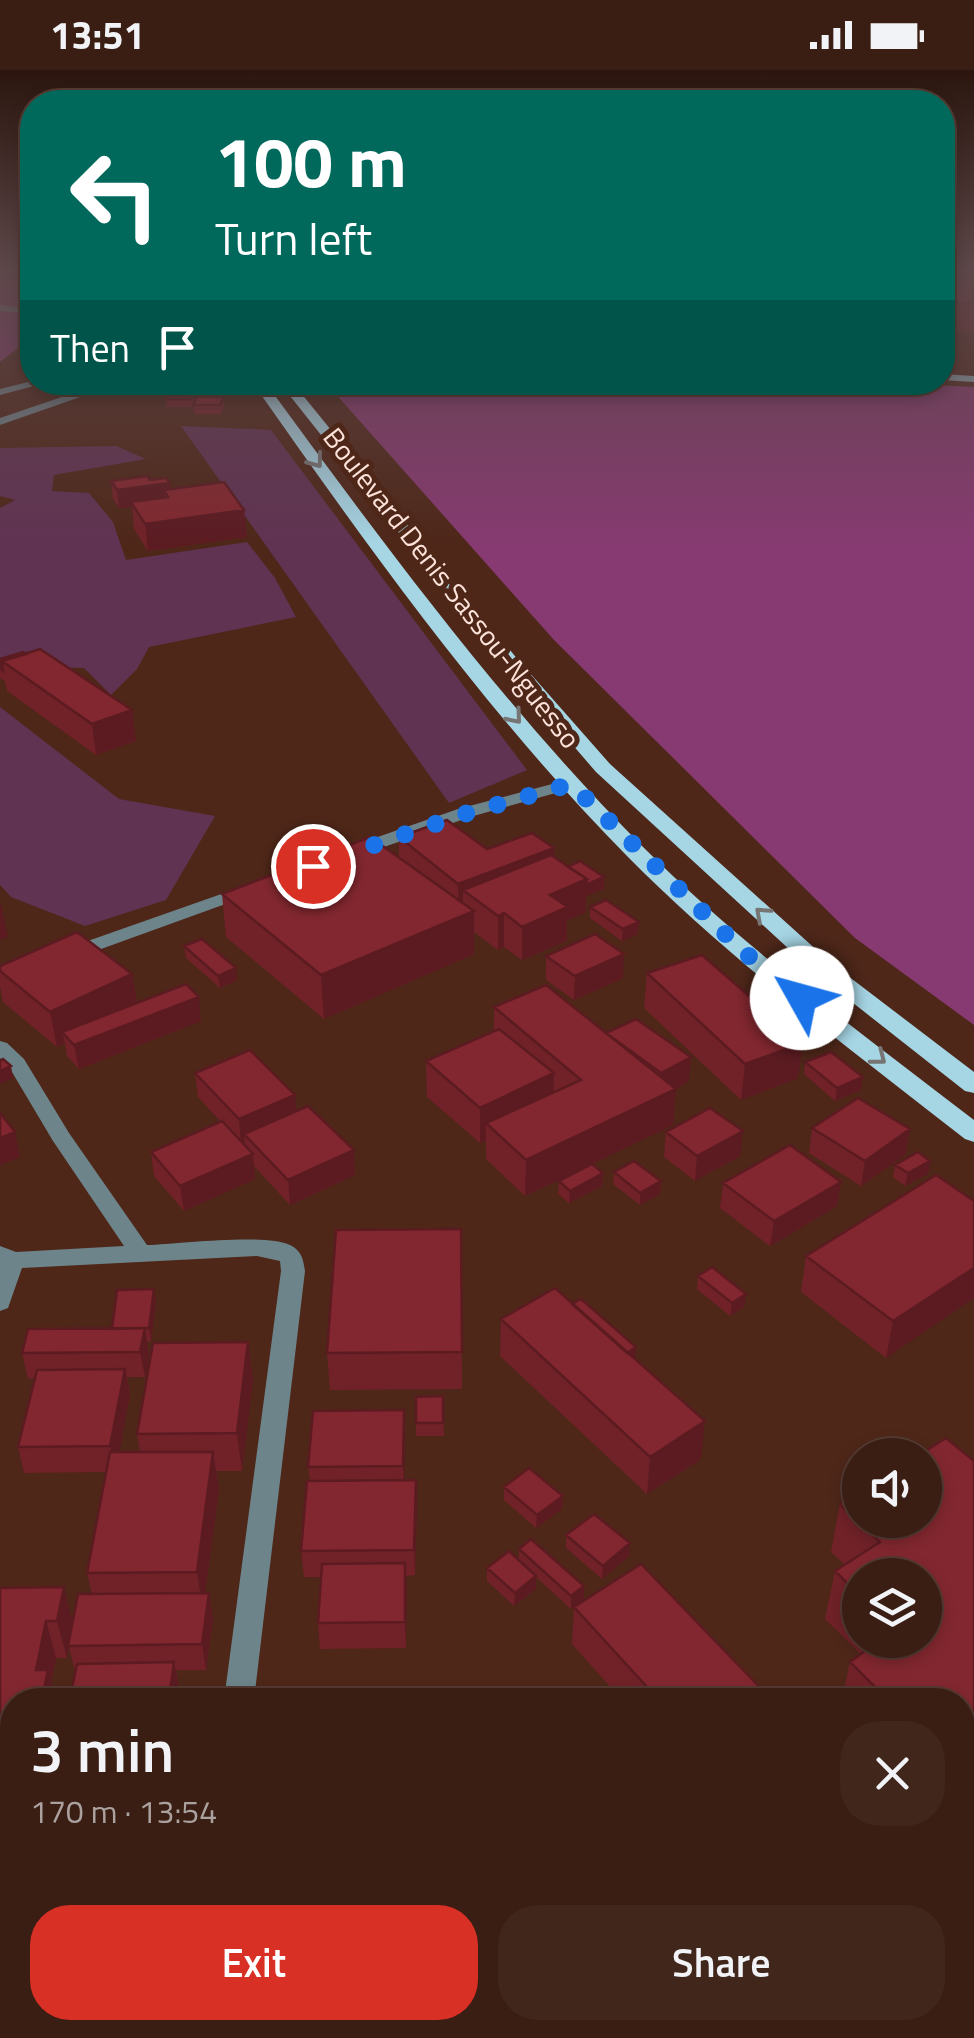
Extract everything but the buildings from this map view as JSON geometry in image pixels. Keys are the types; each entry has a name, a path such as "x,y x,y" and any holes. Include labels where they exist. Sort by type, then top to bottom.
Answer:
{"main road":[{"name":"Boulevard Denis Sassou-Nguesso","path":"268,395 470,664 571,784 745,953 974,1134"},
{"name":"Boulevard Denis Sassou-Nguesso","path":"296,395 508,659 603,768 822,968 974,1085"}],"street":[{"path":"0,422 80,395"},
{"path":"344,855 464,814 571,784"},
{"path":"54,960 272,881"},
{"path":"0,1047 17,1063 60,1136 142,1255"},
{"path":"0,1302 6,1257 257,1248 281,1250 291,1256 294,1271 241,1688"}],"shaded area":[{"path":"955,386 974,387 974,1025 855,938 554,640 337,395 955,395"},
{"path":"181,426 271,430 527,770 449,803"},
{"path":"116,446 146,459 54,475 52,491 89,493 113,522 126,560 247,542 275,578 296,617 149,647 137,669 111,695 84,668 0,666 0,508 15,500 0,496 0,448"},
{"path":"0,707 119,799 215,816 166,900 85,926 11,897 0,885"}],"route":[{"path":"313,866 464,814 571,784 638,854 745,953 802,998"}]}
